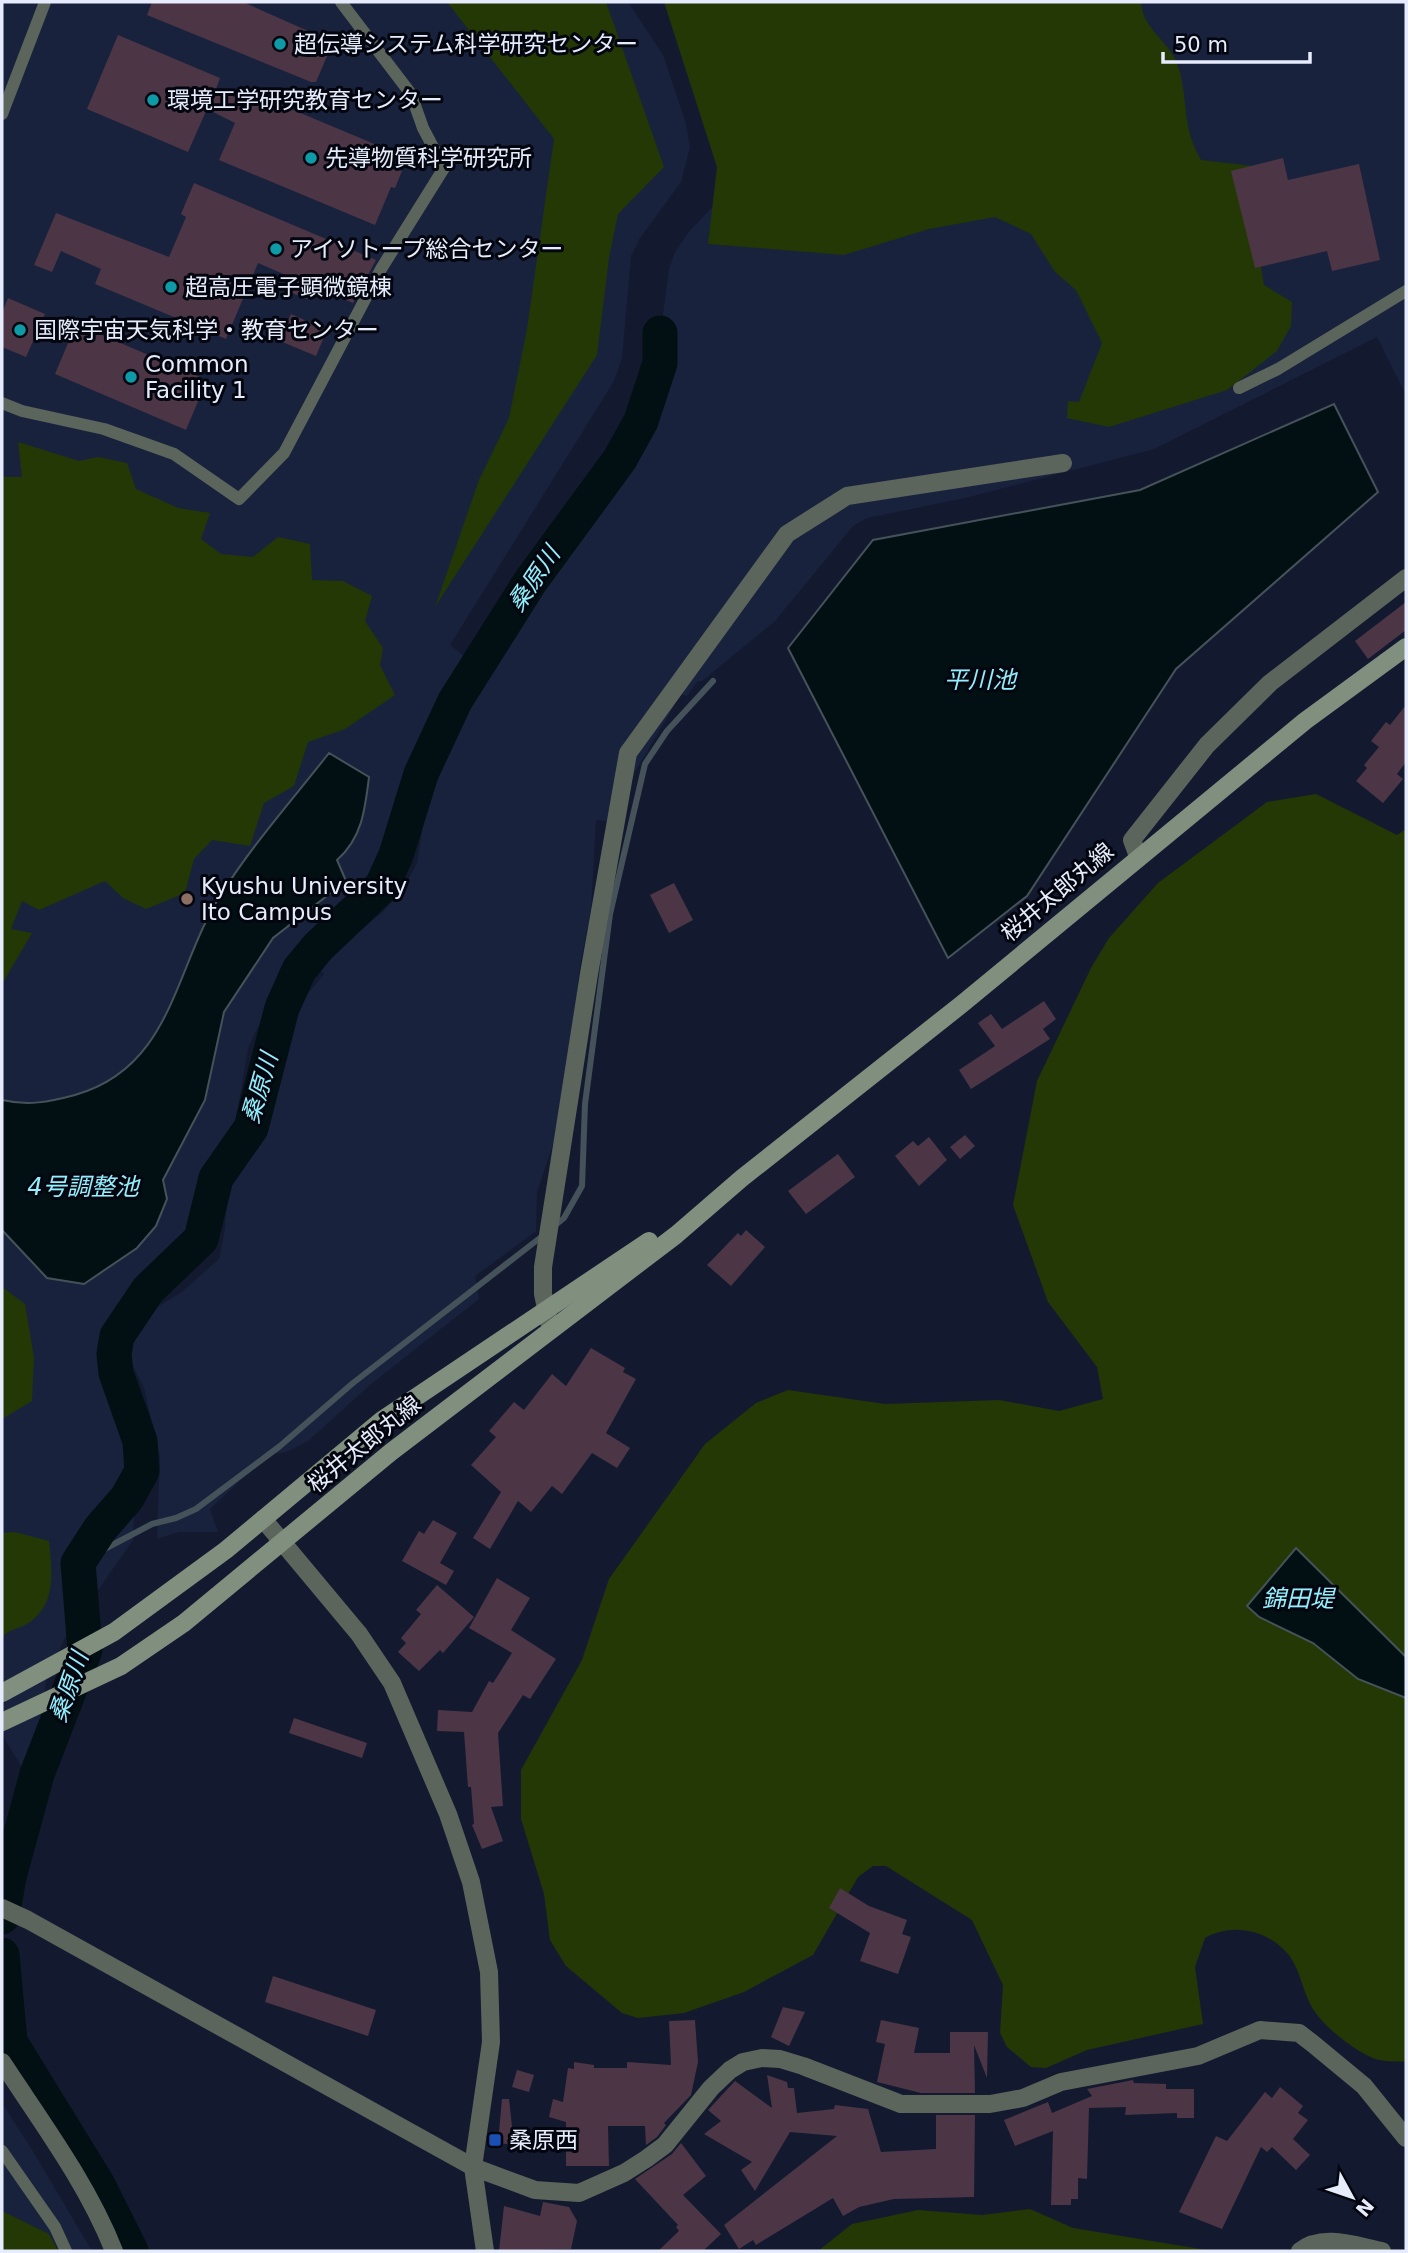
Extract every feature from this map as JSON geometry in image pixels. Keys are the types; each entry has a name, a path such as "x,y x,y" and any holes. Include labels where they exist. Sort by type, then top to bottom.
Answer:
{"main road":[{"name":"桜井太郎丸線","path":"2,1693 114,1632 263,1519 382,1420 548,1320 677,1235 742,1178 962,1004 1138,856 1306,721 1406,647"},
{"name":"桜井太郎丸線","path":"2,1722 121,1667 184,1623 548,1320"}],"street":[{"path":"548,1320 543,1267 628,753 787,534 847,496 1063,463"},
{"path":"1138,856 1132,840 1207,745 1270,683 1406,578"},
{"path":"263,1519 359,1634 392,1683 448,1814 471,1882 489,1972 491,2042 473,2167 485,2251"},
{"path":"2,1909 21,1917 473,2167 535,2190 555,2194 588,2190 624,2173 665,2145 711,2088 730,2070 743,2062 762,2058 780,2059 803,2066 901,2104 990,2105 1023,2098 1061,2082 1198,2056 1260,2029 1299,2033 1364,2086 1406,2138"},
{"path":"2,2062 71,2168 114,2251"},
{"path":"1300,2251 1315,2244 1336,2242 1382,2251"}],"lane":[{"path":"2,114 45,2"},
{"path":"2,403 22,411 104,429 174,454 239,499 284,453 381,269 444,168 423,128 411,94 341,2"},
{"path":"1239,388 1278,369 1406,291"},
{"path":"2,2151 55,2227 66,2251"}],"shaded area":[{"name":"Kyushu University Ito Campus","path":"2,2 628,2 663,55 686,124 690,147 681,182 640,238 631,256 622,358 614,381 450,645 468,659 450,692 425,754 417,779 408,838 394,874 360,910 310,950 271,1000 248,1048 235,1125 226,1147 209,1165 199,1183 197,1229 193,1244 125,1300 108,1329 102,1347 104,1366 126,1410 136,1467 133,1540 66,1636 47,1677 30,1780 2,1735"},
{"name":"Kyushu University Ito Campus","path":"669,2 1406,2 1406,395 1377,337 1154,449 965,498 867,518 853,526 775,621 702,681 698,681 687,696 681,694 635,772 617,822 596,820 591,909 580,966 574,1026 553,1144 537,1192 536,1231 475,1276 479,1299 371,1384 308,1441 286,1452 259,1457 243,1478 210,1509 218,1532 179,1532 157,1539 160,1457 144,1388 131,1362 130,1354 138,1330 152,1310 182,1292 219,1259 225,1229 227,1192 230,1183 256,1151 291,1015 324,974 317,966 383,912 402,891 417,863 430,783 439,752 485,669 499,656 563,546 604,484 600,477 644,404 655,376 669,269 675,252 688,233 718,201 729,167"},
{"path":"2,2103 32,2150 92,2251 2,2251"}],"green space":[{"path":"447,2 606,2 664,167 618,214 609,258 597,355 435,607 479,480 509,418 527,329 554,139"},
{"path":"664,2 1141,2 1146,20 1169,49 1178,66 1188,124 1201,160 1253,166 1266,243 1261,268 1264,285 1292,302 1291,326 1277,351 1227,390 1109,427 1067,418 1068,401 1079,402 1102,343 1076,290 1055,272 1031,234 995,217 929,229 844,255 708,244 717,167"},
{"path":"18,442 79,461 98,457 127,463 136,489 178,508 210,513 201,539 221,554 253,557 278,537 310,544 312,580 343,581 372,596 365,621 383,648 380,665 395,695 345,729 308,742 294,786 264,803 250,846 212,840 194,859 185,893 146,909 123,898 105,881 39,910 22,901 11,929 32,933 2,984 2,477 22,477"},
{"path":"1316,794 1397,835 1406,829 1406,1657 1259,1617 1313,1643 1358,1679 1406,1698 1406,2062 1379,2060 1362,2053 1344,2040 1315,2012 1288,1954 1270,1939 1237,1930 1215,1933 1205,1938 1195,1967 1203,2024 1087,2050 1046,2068 1031,2067 1007,2047 1000,2033 1003,1985 972,1920 886,1866 873,1866 858,1877 813,1955 744,1992 684,2013 638,2018 622,2013 566,1966 550,1940 544,1894 521,1819 521,1770 582,1660 609,1579 705,1444 756,1403 788,1390 885,1404 999,1400 1059,1411 1103,1399 1097,1367 1048,1302 1013,1205 1037,1081 1091,968 1109,938 1158,883 1267,802"},
{"path":"2,1287 25,1304 34,1358 32,1401 2,1419"},
{"path":"15,1532 49,1541 51,1585 45,1605 39,1614 2,1637 2,1533"},
{"path":"1030,2209 1073,2228 1213,2251 818,2251 852,2224 918,2210 982,2215"},
{"path":"2,2211 49,2234 58,2251 2,2251"}],"water":[{"name":"平川池","path":"1334,404 1378,492 1176,669 1027,896 948,958 788,648 873,540 1140,490"},
{"name":"4号調整池","path":"329,753 369,777 361,823 352,842 337,860 346,881 273,938 224,1012 205,1100 163,1180 167,1199 156,1226 137,1248 84,1284 47,1278 2,1230 2,1100 38,1102 75,1095 108,1081 133,1062 168,1011 206,921 222,893 260,839"},
{"name":"錦田堤","path":"1296,1548 1406,1657 1406,1698 1358,1679 1313,1643 1259,1617 1247,1606"}],"building":[{"name":"超伝導システム科学研究センター","path":"152,2 243,2 333,42 316,82 311,82 147,15"},
{"path":"118,35 220,78 216,89 244,101 248,91 403,156 398,170 402,171 395,188 391,187 375,225 219,160 235,123 207,109 188,152 87,109"},
{"path":"1283,158 1288,180 1359,164 1380,260 1332,271 1327,251 1255,268 1231,171"},
{"path":"194,183 376,260 353,303 314,286 307,299 292,293 297,280 258,263 226,339 95,284 101,269 61,251 52,272 34,265 56,213 169,257 186,217 181,214"},
{"name":"国際宇宙天気科学・教育センター","path":"8,298 45,314 26,357 2,347 2,313"},
{"path":"291,314 327,330 316,356 280,341"},
{"name":"Common Facility 1","path":"76,324 207,380 186,430 55,374"},
{"path":"1406,602 1406,630 1368,659 1355,641"},
{"path":"1406,705 1406,762 1397,774 1403,779 1383,803 1356,781 1367,768 1364,765 1379,747 1371,741 1386,722 1390,725"},
{"path":"674,883 693,920 669,933 650,895"},
{"path":"1044,1001 1056,1019 1043,1029 1050,1039 971,1089 959,1070 995,1046 978,1023 991,1014 1002,1029"},
{"path":"965,1135 975,1146 960,1159 950,1147"},
{"path":"929,1137 947,1160 919,1186 895,1156 913,1141 918,1146"},
{"path":"838,1154 855,1177 806,1214 788,1191"},
{"path":"746,1230 765,1247 731,1286 707,1265 738,1233 741,1236"},
{"path":"591,1348 625,1368 623,1372 636,1379 606,1433 630,1448 617,1468 592,1453 562,1494 552,1486 531,1512 518,1501 490,1549 473,1538 501,1492 471,1465 496,1437 489,1431 514,1402 524,1410 552,1374 566,1386"},
{"path":"433,1520 457,1533 440,1563 454,1571 446,1585 402,1561 419,1531 424,1534"},
{"path":"497,1578 530,1598 511,1630 556,1659 530,1699 523,1695 498,1733 503,1806 491,1807 503,1841 482,1849 472,1825 471,1787 468,1787 464,1732 437,1731 438,1710 472,1712 489,1681 493,1683 512,1653 469,1628"},
{"path":"437,1585 474,1617 443,1653 440,1650 419,1671 398,1652 406,1643 401,1638 421,1614 416,1610"},
{"path":"294,1718 367,1743 362,1758 289,1733"},
{"path":"840,1888 869,1906 907,1920 902,1934 911,1937 898,1974 860,1961 870,1933 829,1908"},
{"path":"273,1976 376,2010 368,2036 265,2002"},
{"path":"783,2007 805,2012 789,2046 771,2037"},
{"path":"695,2020 698,2062 691,2095 664,2123 666,2125 657,2137 646,2145 645,2126 608,2126 609,2166 566,2166 566,2122 549,2117 553,2099 563,2102 568,2068 574,2069 574,2062 594,2065 594,2068 627,2068 627,2062 671,2065 669,2021"},
{"path":"881,2020 919,2028 914,2053 950,2053 950,2032 988,2032 987,2078 974,2045 975,2093 921,2093 877,2082 885,2044 876,2042"},
{"path":"517,2070 534,2075 529,2092 512,2087"},
{"path":"767,2075 787,2082 788,2088 794,2088 797,2113 834,2109 835,2105 868,2109 881,2152 936,2149 936,2115 975,2115 974,2197 894,2199 859,2207 843,2216 833,2198 756,2245 753,2240 739,2249 724,2225 837,2136 790,2132 755,2191 741,2170 752,2162 704,2134 721,2121 708,2110 735,2081 772,2108"},
{"path":"1133,2080 1134,2083 1166,2084 1166,2089 1194,2089 1194,2118 1177,2118 1177,2113 1125,2115 1126,2107 1089,2108 1087,2179 1078,2178 1078,2199 1071,2199 1071,2205 1051,2205 1053,2131 1015,2146 1004,2120 1048,2102 1052,2113 1092,2096 1087,2089"},
{"path":"1280,2087 1303,2106 1298,2113 1308,2120 1293,2139 1310,2155 1296,2170 1272,2147 1267,2152 1261,2147 1222,2229 1179,2212 1216,2136 1227,2141 1265,2092 1272,2098"},
{"path":"502,2099 509,2099 514,2145 498,2143"},
{"path":"681,2143 706,2176 683,2195 721,2234 703,2251 658,2251 679,2231 676,2227 678,2225 635,2179 672,2154"},
{"path":"543,2202 569,2207 577,2221 571,2249 499,2251 504,2206 540,2216"}],"waterway":[{"name":"桑原川","path":"2,1917 9,1877 37,1774 85,1650 78,1563 100,1529 127,1498 142,1471 140,1441 116,1373 114,1354 117,1336 148,1290 201,1239 216,1178 251,1128 282,1008 299,970 318,947 382,886 396,855 421,774 455,701 530,582 620,459 641,421 660,363 660,333"},
{"path":"553,1227 564,1218 582,1186 585,1104 610,914 645,764 667,731 713,681"},
{"path":"78,1563 152,1524 196,1509 280,1446 353,1383 545,1234"},
{"name":"桑原川","path":"2,1955 10,2042 98,2185 131,2251"}],"place":[{"name":"超伝導システム科学研究センター","path":"280,44"},
{"name":"環境工学研究教育センター","path":"153,100"},
{"name":"先導物質科学研究所","path":"311,158"},
{"name":"アイソトープ総合センター","path":"276,249"},
{"name":"超高圧電子顕微鏡棟","path":"171,287"},
{"name":"国際宇宙天気科学・教育センター","path":"20,330"},
{"name":"Common Facility 1","path":"131,377"},
{"name":"Kyushu University Ito Campus","path":"187,899"},
{"name":"桑原西","path":"495,2140"}]}
